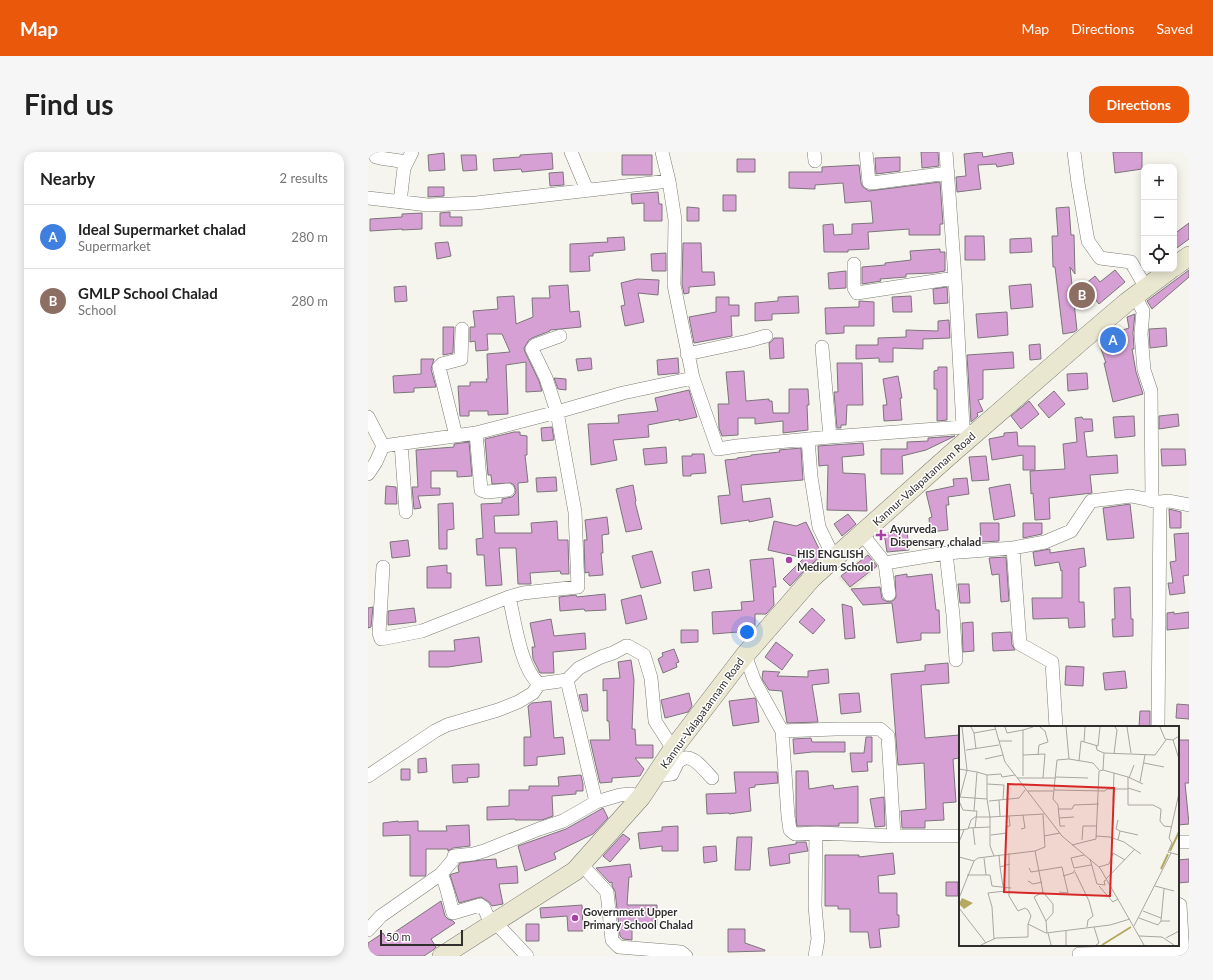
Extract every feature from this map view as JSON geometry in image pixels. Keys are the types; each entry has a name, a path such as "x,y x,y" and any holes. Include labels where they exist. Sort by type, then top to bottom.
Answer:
{"main road":[{"path":"1177,265 1189,256"},
{"name":"Kannur-Valapatannam Road","path":"442,956 575,871 642,797 673,749 745,655 812,578 862,534 967,432 1167,272"}],"street":[{"path":"375,152 376,157 380,158 409,157 404,168 400,202"},
{"path":"571,152 587,190"},
{"path":"662,152 669,181 675,220 674,285 687,354 693,378 718,449 830,437 967,432 946,152"},
{"path":"866,152 869,182 872,184 948,173"},
{"path":"1074,152 1088,241 1100,258 1131,262 1141,292 1143,311 1142,334 1144,370 1151,391 1156,501 1158,726"},
{"path":"368,198 428,205 476,203 669,181"},
{"path":"854,264 854,288 857,293 955,278"},
{"path":"456,436 440,367 442,364 461,359 462,329"},
{"path":"383,567 379,633 381,639 422,631 523,593 578,587 575,512 557,412 546,378 532,349 535,345 560,336"},
{"path":"687,354 766,336"},
{"path":"822,347 830,437"},
{"path":"383,446 476,433 623,393 693,378"},
{"path":"368,417 383,446"},
{"path":"476,433 481,490 486,492 508,490"},
{"path":"808,439 811,477 819,527 834,558"},
{"path":"402,443 406,512"},
{"path":"368,474 376,462 383,446"},
{"path":"885,563 946,553 1013,548 1045,542 1071,531 1091,501 1131,496 1189,505"},
{"path":"862,534 885,563 889,594"},
{"path":"1013,548 1020,644 1052,662 1056,726"},
{"path":"946,553 953,615 956,660"},
{"path":"509,597 520,645 534,680 539,684 567,680 579,668 601,657 613,654 626,646 644,655 651,678 655,721 673,749"},
{"path":"745,655 755,682 782,730 790,830 795,834 816,833 894,836 959,836"},
{"path":"567,680 596,802"},
{"path":"368,776 435,731 518,702 533,693 539,684"},
{"path":"782,730 880,729 888,736 894,836"},
{"path":"655,776 672,774 678,762 684,758 690,758 699,764 712,778"},
{"path":"368,930 381,916 441,874 453,860 454,856 474,854 484,851 538,828 563,821 596,802 620,795 631,794 642,797"},
{"path":"815,956 818,939 815,906 816,833"},
{"path":"581,864 607,892 612,940 619,947 681,952 686,956"},
{"path":"441,874 446,885 453,913 480,905 484,908 493,923 527,956"},
{"path":"1079,954 1185,953 1179,904"}],"shaded area":[{"path":"870,549 881,565 852,591 838,578"}],"building":[{"path":"921,152 938,152 939,166 922,168"},
{"path":"982,152 983,157 1012,152 1014,164 997,167 996,164 978,165 981,189 957,192 956,177 966,176 964,154"},
{"path":"1113,152 1142,152 1141,169 1115,173"},
{"path":"444,153 445,170 429,171 428,155"},
{"path":"552,153 553,169 522,172 521,169 494,171 493,159 520,157 520,155"},
{"path":"461,155 476,155 477,170 463,171"},
{"path":"622,155 652,155 652,175 622,175"},
{"path":"900,157 900,171 876,174 875,158"},
{"path":"737,159 755,159 755,172 737,172"},
{"path":"859,165 861,183 863,187 869,191 940,182 943,224 940,224 940,235 909,235 909,229 868,232 869,249 848,250 848,252 824,252 823,225 833,224 834,235 852,234 852,224 873,223 871,201 845,203 843,183 815,185 815,189 789,188 789,172 822,172 822,167"},
{"path":"563,172 564,185 550,186 549,173"},
{"path":"428,187 444,187 444,196 428,197"},
{"path":"658,192 659,204 662,204 662,221 644,221 644,203 632,204 631,194"},
{"path":"723,195 736,195 736,211 723,211"},
{"path":"687,207 699,208 699,221 687,221"},
{"path":"1069,207 1071,235 1074,235 1075,274 1070,267 1077,330 1063,334 1055,267 1053,267 1052,236 1058,236 1056,208"},
{"path":"450,212 450,217 462,217 462,226 440,226 440,213"},
{"path":"422,213 422,229 370,231 370,219 402,217 402,214"},
{"path":"1189,223 1189,239 1177,248 1177,236 1177,232"},
{"path":"965,236 984,236 985,260 965,260"},
{"path":"624,237 625,250 593,253 593,256 589,256 590,271 570,272 570,244 608,242 607,238"},
{"path":"1031,238 1032,252 1010,253 1010,239"},
{"path":"448,242 451,256 437,259 435,243"},
{"path":"683,243 701,243 702,272 714,272 715,285 689,287 689,293 684,294 682,284"},
{"path":"940,249 940,252 945,252 945,271 906,274 906,277 880,279 881,281 862,284 862,267 885,265 885,263 911,260 910,251"},
{"path":"666,253 666,271 652,271 651,254"},
{"path":"1115,270 1125,282 1099,304 1084,285 1095,276 1100,282"},
{"path":"1189,270 1189,277 1152,309 1147,301"},
{"path":"846,271 846,288 829,289 828,273"},
{"path":"637,279 659,280 658,295 638,293 644,322 625,326 621,306 625,305 621,283"},
{"path":"1031,284 1033,307 1011,309 1009,286"},
{"path":"568,285 570,312 579,311 581,327 550,330 529,340 524,348 542,391 526,392 526,362 506,365 508,414 488,415 488,411 469,411 469,416 460,416 458,386 470,386 470,382 487,382 487,354 510,352 502,334 487,334 488,350 476,351 475,341 470,342 470,327 475,327 473,311 498,309 497,297 514,296 516,324 533,317 532,298 550,298 549,286"},
{"path":"406,286 407,301 395,302 394,287"},
{"path":"947,287 948,303 934,304 933,289"},
{"path":"798,296 799,313 772,314 772,320 755,321 755,303 778,301 778,297"},
{"path":"911,296 912,312 893,312 892,297"},
{"path":"716,297 729,297 729,305 739,305 739,316 731,316 732,336 694,343 689,317 716,312"},
{"path":"859,301 874,302 874,326 844,326 844,333 826,334 825,308 859,307"},
{"path":"1007,312 1008,335 978,338 976,314"},
{"path":"1135,314 1133,333 1134,349 1132,349 1136,372 1143,394 1113,402 1104,363 1106,363 1100,346 1118,340 1116,332 1129,328 1127,317"},
{"path":"949,320 950,338 923,339 923,349 893,348 893,362 879,362 879,358 856,359 856,345 878,345 878,338 906,337 906,330 938,331 938,321"},
{"path":"443,327 454,327 453,353 443,355"},
{"path":"1166,328 1167,346 1150,348 1149,329"},
{"path":"774,338 783,338 784,358 770,359 769,343"},
{"path":"1040,344 1041,359 1030,360 1029,345"},
{"path":"1013,352 1014,368 983,370 983,399 978,400 983,411 977,413 978,416 971,422 967,355"},
{"path":"591,358 592,369 578,371 576,359"},
{"path":"678,358 679,373 658,375 657,360"},
{"path":"421,359 434,359 431,369 436,387 414,388 414,392 394,393 393,376 421,374"},
{"path":"837,363 862,363 863,405 847,405 846,425 841,425 841,428 837,428 834,392 838,392"},
{"path":"938,367 947,367 947,420 937,421 937,389 934,389 934,371 938,370"},
{"path":"744,371 746,401 769,399 769,401 772,401 773,413 789,413 789,389 808,389 808,430 783,433 783,421 755,424 755,418 738,418 738,435 722,436 719,428 718,404 729,404 726,372"},
{"path":"1087,373 1088,389 1068,391 1067,374"},
{"path":"898,376 902,398 900,398 902,420 884,421 883,405 887,405 883,379"},
{"path":"554,378 566,379 566,390 558,389"},
{"path":"689,390 697,417 648,425 649,437 613,440 617,460 591,465 588,424 619,423 618,415 658,411 655,398"},
{"path":"1054,391 1065,404 1049,418 1038,405"},
{"path":"1029,401 1039,414 1021,429 1011,416"},
{"path":"1178,414 1179,426 1159,429 1159,416"},
{"path":"1134,416 1135,436 1115,438 1113,417"},
{"path":"1082,417 1083,419 1092,419 1093,431 1084,432 1087,457 1117,455 1118,473 1090,475 1092,493 1049,498 1050,519 1035,520 1033,493 1031,494 1030,471 1065,469 1063,444 1077,442 1075,418"},
{"path":"552,427 554,440 542,441 541,428"},
{"path":"520,432 520,435 527,436 527,455 525,455 528,482 518,483 519,515 494,516 495,533 532,533 531,523 557,521 558,540 568,540 569,574 561,574 560,571 530,573 531,584 518,584 516,548 499,548 502,585 486,586 484,555 477,555 476,539 483,538 481,504 502,503 502,499 512,497 516,490 514,485 511,483 492,484 491,475 488,475 485,439"},
{"path":"1017,432 1018,446 1035,446 1035,470 1023,470 1023,455 992,460 989,439 1004,436 1004,433"},
{"path":"955,436 926,450 902,456 903,474 881,474 881,449 907,449 907,442 928,441 928,438"},
{"path":"469,442 472,476 457,477 457,471 431,471 431,488 440,488 440,495 418,496 421,508 414,509 412,487 418,487 416,450 454,447 454,444"},
{"path":"863,443 864,455 842,457 843,473 865,474 867,511 827,510 828,465 819,466 818,446"},
{"path":"666,447 667,463 645,465 643,449"},
{"path":"801,448 803,480 741,485 743,502 770,498 773,517 749,522 749,520 721,524 718,496 730,495 725,460 737,459 751,455 780,452 779,450"},
{"path":"1161,449 1185,449 1186,465 1162,466"},
{"path":"692,454 704,454 706,473 683,476 682,456 692,456"},
{"path":"986,456 989,480 972,481 969,457"},
{"path":"556,477 557,491 537,492 536,478"},
{"path":"967,478 969,494 948,497 949,505 946,505 948,530 930,532 929,518 932,517 926,492 954,486 953,479"},
{"path":"1010,484 1015,516 994,520 989,488"},
{"path":"633,485 635,502 642,529 626,532 616,489"},
{"path":"386,486 396,487 397,504 385,504"},
{"path":"453,503 454,529 447,530 447,549 439,549 438,504"},
{"path":"1130,504 1134,538 1107,540 1103,508"},
{"path":"1169,509 1181,512 1181,528 1170,528"},
{"path":"848,514 856,524 842,536 834,524"},
{"path":"607,517 609,534 602,535 603,553 601,553 603,575 589,576 589,572 585,573 584,540 587,540 585,520"},
{"path":"774,521 796,526 806,522 822,555 790,586 783,579 804,558 768,550"},
{"path":"980,523 999,523 999,541 981,542"},
{"path":"1023,523 1042,523 1042,534 1023,538"},
{"path":"907,531 909,550 887,552 884,533"},
{"path":"1189,533 1189,575 1183,576 1185,593 1170,595 1168,583 1173,583 1170,562 1176,561 1174,534"},
{"path":"408,540 410,556 392,558 390,542"},
{"path":"1084,548 1086,566 1079,568 1079,602 1084,602 1085,627 1069,628 1068,618 1033,619 1032,598 1062,598 1062,570 1061,571 1059,562 1035,566 1033,552 1050,549 1050,553"},
{"path":"652,551 661,583 641,588 632,556"},
{"path":"868,555 877,566 850,587 841,576"},
{"path":"1006,557 1009,601 1001,602 999,574 992,575 989,558"},
{"path":"773,558 776,587 773,587 774,605 766,614 755,614 754,628 738,629 738,632 713,634 712,612 742,610 741,602 754,601 750,560"},
{"path":"447,565 447,573 451,573 451,588 427,588 427,567"},
{"path":"709,569 712,588 694,591 692,572"},
{"path":"907,574 907,577 932,574 936,610 939,610 940,633 921,633 921,640 897,643 892,603 863,605 851,589 880,587 882,599 890,602 896,597 895,576"},
{"path":"958,584 969,584 970,603 960,603"},
{"path":"1130,587 1133,636 1113,637 1112,619 1115,619 1114,588"},
{"path":"605,594 606,610 585,611 584,609 560,611 559,597"},
{"path":"641,595 647,619 626,624 621,600"},
{"path":"842,604 852,607 855,638 845,639"},
{"path":"373,607 371,627 368,628 368,608"},
{"path":"414,608 416,622 388,625 388,611"},
{"path":"812,608 825,620 813,634 799,622"},
{"path":"1174,612 1174,614 1189,612 1189,628 1167,630 1167,613"},
{"path":"551,619 554,636 585,633 586,649 553,652 554,673 540,673 533,659 532,647 535,647 530,623"},
{"path":"973,622 974,651 963,652 962,623"},
{"path":"681,630 698,630 698,642 681,643"},
{"path":"1011,632 1012,645 1015,650 993,651 992,633"},
{"path":"479,637 482,662 448,667 429,667 429,651 455,651 454,640"},
{"path":"776,642 793,655 782,670 765,657"},
{"path":"674,649 679,662 676,663 677,667 663,673 658,659 663,656 662,653"},
{"path":"631,660 634,680 632,729 635,729 636,745 653,745 653,758 635,758 644,769 640,776 612,778 612,782 600,783 590,740 610,740 609,721 607,721 607,690 603,691 603,679 620,678 618,662"},
{"path":"948,663 949,683 921,685 925,738 959,735 959,758 953,759 956,802 943,803 944,820 925,821 925,828 902,828 901,811 926,809 924,763 898,765 891,674 925,671 925,665"},
{"path":"1066,666 1084,667 1083,686 1065,685"},
{"path":"828,669 829,683 812,685 818,722 787,723 782,691 769,690 762,679 763,671 780,672 777,676 808,677 808,671"},
{"path":"1125,671 1127,688 1105,690 1103,673"},
{"path":"689,693 692,706 688,712 665,718 661,700"},
{"path":"859,693 861,712 841,714 839,694"},
{"path":"587,694 588,711 583,711 579,695"},
{"path":"755,698 759,722 733,726 729,701"},
{"path":"551,701 554,738 563,737 565,754 537,757 537,765 524,766 524,737 531,737 528,706 532,703"},
{"path":"1177,704 1189,705 1189,719 1176,718"},
{"path":"1140,711 1150,711 1150,726 1139,726"},
{"path":"866,737 872,737 872,762 867,762 868,771 852,772 850,753 864,753"},
{"path":"811,738 812,742 845,742 845,752 812,752 794,754 793,739"},
{"path":"1179,740 1189,740 1189,783 1185,783 1189,824 1179,825"},
{"path":"426,758 427,772 418,773 418,759"},
{"path":"479,764 479,777 467,778 468,782 453,783 452,765"},
{"path":"401,769 410,769 410,780 401,780"},
{"path":"796,771 808,771 809,789 833,785 834,789 858,786 858,823 839,823 839,826 797,826"},
{"path":"734,772 777,772 778,783 755,785 755,787 749,788 751,811 729,814 707,814 706,794 736,793"},
{"path":"581,775 583,791 576,791 576,794 552,796 553,816 542,820 487,820 487,807 509,806 509,790 529,790 529,786 559,786 558,777"},
{"path":"884,797 885,826 875,827 870,799"},
{"path":"603,808 608,818 593,834 554,853 556,859 525,871 518,846 566,829"},
{"path":"418,821 418,831 447,831 446,826 469,825 470,846 453,848 448,851 448,849 426,849 425,876 410,876 410,835 383,836 383,823"},
{"path":"678,826 678,851 662,851 662,846 640,849 638,833 662,831 662,827"},
{"path":"623,834 630,839 610,862 603,856"},
{"path":"737,837 752,837 750,870 735,870"},
{"path":"796,842 806,842 808,851 789,854 790,863 770,866 768,848 796,844"},
{"path":"716,846 717,861 704,863 703,847"},
{"path":"893,853 895,874 878,876 879,893 897,893 897,915 899,915 899,927 879,929 881,947 870,948 868,932 850,932 850,909 838,909 838,906 825,906 825,855 859,855 859,857"},
{"path":"496,859 497,868 517,866 518,883 499,884 503,904 492,906 481,897 459,903 450,875 459,872 458,867 460,863"},
{"path":"1189,859 1189,882 1179,883 1179,860"},
{"path":"630,864 632,877 629,877 627,905 657,905 657,925 632,925 632,940 623,939 620,936 615,891 612,886 612,882 610,883 596,868"},
{"path":"946,882 958,882 958,896 946,896"},
{"path":"441,901 445,916 455,923 431,939 436,947 433,950 424,956 373,956 368,949 368,943 383,933 386,938"},
{"path":"582,905 583,931 568,931 567,916 541,918 540,908"},
{"path":"526,924 539,924 539,941 526,941"},
{"path":"728,929 745,929 745,943 765,951 728,952"}],"place":[{"name":"GMLP School Chalad","path":"1082,295"},
{"name":"Ideal Supermarket chalad","path":"1113,340"},
{"name":"Ayurveda Dispensary ,chalad","path":"881,535"},
{"name":"HIS ENGLISH Medium School","path":"789,560"},
{"name":"Government Upper Primary School Chalad","path":"575,918"}]}
